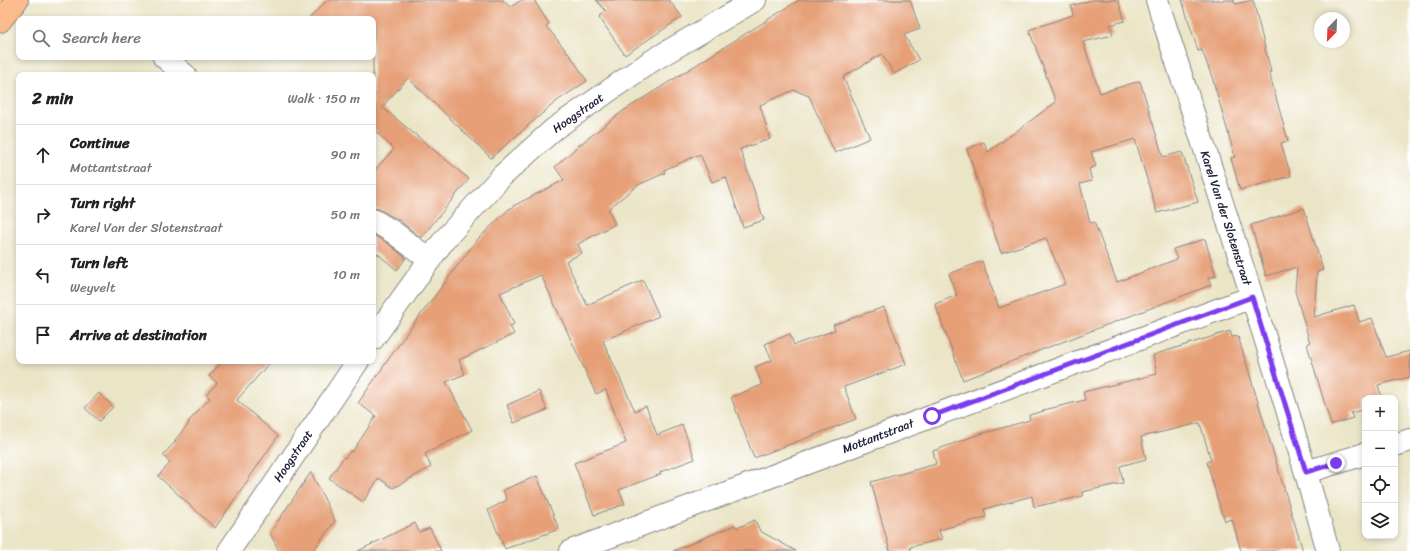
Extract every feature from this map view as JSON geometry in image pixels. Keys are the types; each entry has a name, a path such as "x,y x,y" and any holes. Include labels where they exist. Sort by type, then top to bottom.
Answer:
{"main road":[{"path":"0,21 17,0"}],"street":[{"name":"Hoogstraat","path":"376,335 444,240 502,176 554,129 650,62 755,0"},
{"name":"Karel Van der Slotenstraat","path":"1157,0 1252,297 1306,472 1328,551"},
{"path":"168,60 182,72"},
{"path":"376,222 393,232 430,260"},
{"name":"Mottantstraat","path":"571,551 1252,297"},
{"name":"Hoogstraat","path":"229,551 356,364"},
{"path":"1398,444 1410,440"},
{"path":"1306,472 1362,455"}],"building":[{"path":"327,0 503,0 510,7 522,0 534,0 549,24 546,26 572,58 587,81 557,101 491,158 408,78 382,107 469,179 421,238 400,221 376,208 376,169 394,149 376,132 376,72 373,72 373,60 376,60 376,16 312,16"},
{"path":"596,0 669,0 682,17 625,55 599,17 606,11"},
{"path":"799,0 910,0 920,29 904,35 919,60 894,74 882,54 843,77 870,138 835,153 809,96 794,90 760,105 770,139 740,149 764,220 743,227 726,177 712,182 700,154 664,170 665,173 638,185 608,209 615,224 578,244 582,253 566,261 587,305 643,280 659,316 603,341 635,411 646,406 657,435 682,425 695,459 619,490 625,504 594,515 574,463 626,443 606,390 596,394 541,275 500,293 514,324 510,326 514,334 459,360 465,374 446,382 472,430 425,454 431,467 393,488 379,478 363,502 329,478 344,457 345,458 350,451 352,452 376,416 358,403 409,330 477,240 509,209 514,207 513,206 564,180 555,167 578,146 623,111"},
{"path":"1092,0 1118,0 1125,21 1110,25 1113,35 1083,42 1100,93 1140,81 1163,157 1182,152 1198,202 1157,213 1135,139 1091,152 1096,166 1089,169 1092,181 1080,184 1090,223 1094,222 1117,282 1177,259 1173,249 1205,239 1216,276 1208,278 1211,285 963,380 935,304 957,295 949,274 982,261 999,308 1065,284 1046,238 1001,253 967,149 984,142 988,152 1056,102 1029,30 1073,15 1071,6"},
{"path":"1182,0 1234,0 1235,4 1253,0 1271,72 1269,72 1288,141 1281,143 1291,176 1240,190 1231,158 1235,157 1213,80 1202,50 1198,51"},
{"path":"1304,208 1323,270 1317,272 1314,317 1354,305 1359,322 1372,318 1386,357 1410,351 1410,377 1378,385 1381,395 1362,395 1362,410 1351,413 1353,418 1331,425 1307,344 1310,343 1295,291 1297,267 1266,276 1251,225"},
{"path":"376,237 386,242 406,258 397,270 376,252"},
{"path":"884,307 906,364 844,387 856,419 754,458 731,397 762,385 755,367 772,360 765,344 790,334 794,345 835,330 833,325"},
{"path":"1230,331 1232,337 1238,336 1303,551 1241,551 1232,519 1225,521 1222,515 1207,462 1211,460 1200,423 1141,437 1146,459 1120,466 1123,483 1082,492 1083,496 1034,507 1032,496 984,509 986,517 939,530 942,539 910,547 911,551 890,551 871,482 936,464 933,451 977,435 1030,420 1029,415 1085,400 1083,392 1157,374 1153,355"},
{"path":"220,364 268,364 237,400 278,436 215,528 158,476 170,463 163,455 176,441 175,440 189,423 188,422 210,398 206,395 217,383 209,376"},
{"path":"539,391 547,410 514,423 507,405"},
{"path":"99,393 113,407 99,421 85,408"},
{"path":"311,472 335,521 313,551 279,551 270,533"},
{"path":"537,476 559,529 505,549 488,510 507,500 503,490"},
{"path":"755,520 760,531 796,551 673,551 735,525 737,528"},
{"path":"415,523 419,532 430,528 441,551 358,551"}],"route":[{"path":"932,416 1252,297 1306,472 1336,463"}]}
